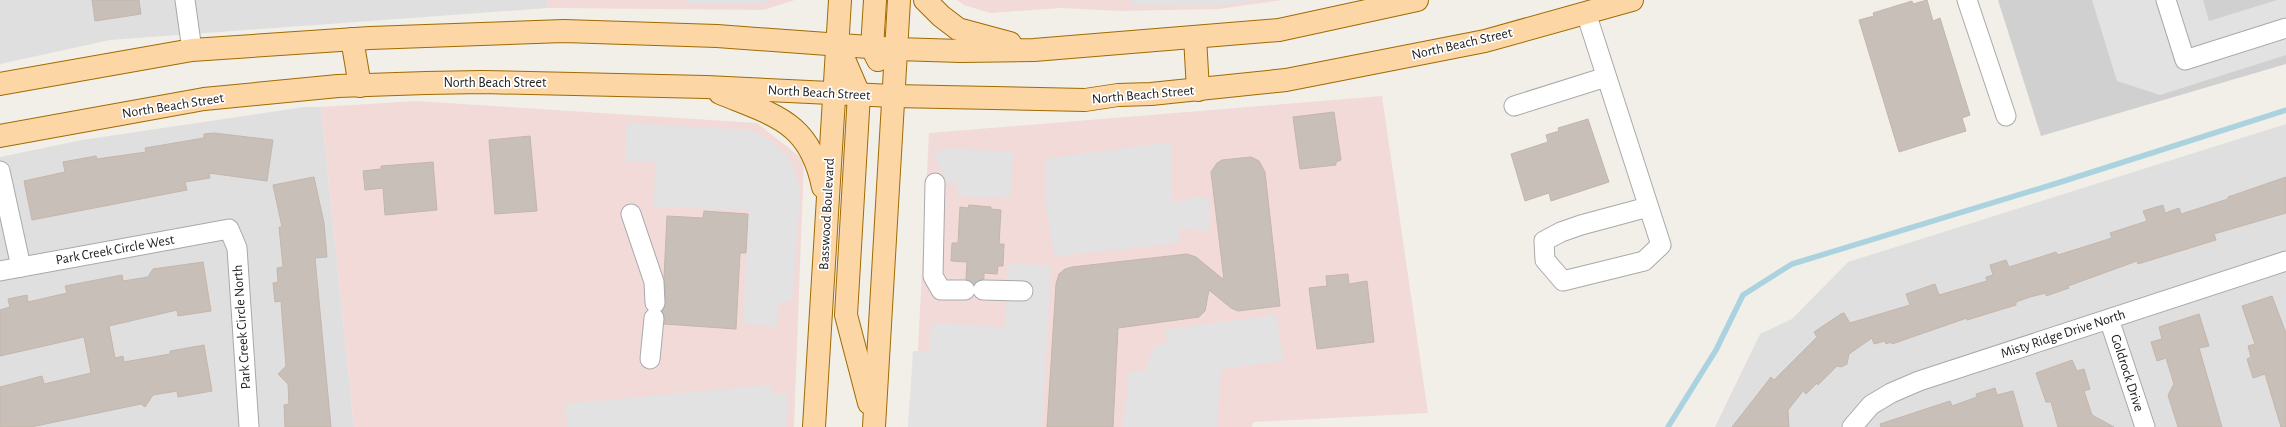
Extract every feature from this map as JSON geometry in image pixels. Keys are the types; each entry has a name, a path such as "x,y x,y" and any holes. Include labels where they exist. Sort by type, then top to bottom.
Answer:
{"main road":[{"name":"Basswood Boulevard","path":"814,427 840,0"},
{"path":"875,0 872,48 893,96"},
{"path":"874,424 899,0"},
{"path":"925,0 941,16 958,29 1034,50"},
{"path":"0,84 192,50 352,40 564,31 717,36 896,49 961,51 1034,50 1278,30 1417,0"},
{"name":"North Beach Street","path":"0,136 204,99 360,86 482,82 706,87 893,96 1085,100 1118,95 1198,90 1286,80 1486,41 1632,0"},
{"path":"1195,37 1198,90"},
{"path":"352,40 360,86"},
{"path":"838,45 858,94 846,315 874,424"},
{"path":"706,87 773,115 796,130 807,142 818,164 828,209"}],"street":[{"path":"185,0 192,50"},
{"path":"1967,0 2006,116"},
{"path":"2166,0 2185,60 2286,28"},
{"path":"1586,13 1661,245 1644,261 1562,281 1545,260 1544,241 1561,232 1648,207"},
{"path":"1514,106 1606,78"},
{"path":"0,171 6,265"},
{"path":"935,183 933,276 941,290 1022,291"},
{"path":"632,214 654,282 654,310 650,359"},
{"name":"Park Creek Circle West","path":"6,265 229,229"},
{"name":"Park Creek Circle North","path":"229,229 237,248 249,427"},
{"name":"Misty Ridge Drive North","path":"1852,427 1871,405 1898,390 1919,381 2286,261"},
{"name":"Goldrock Drive","path":"2109,319 2145,427"}],"shaded area":[{"path":"0,0 547,0 548,8 110,40 0,64"},
{"path":"547,0 795,0 763,10 548,8"},
{"path":"688,0 767,0 766,3 688,3"},
{"path":"957,0 1282,0 1219,9 1120,11 1061,8 990,13 964,5"},
{"path":"1131,0 1263,0 1215,6 1132,5"},
{"path":"1998,0 2286,0 2286,64 2041,136"},
{"path":"2092,0 2203,0 2209,21 2277,0 2286,0 2286,55 2160,95 2117,81"},
{"path":"1382,96 1428,413 1253,422 1252,427 914,427 929,133"},
{"path":"416,101 757,123 804,160 794,427 354,427 321,107"},
{"path":"304,107 321,107 354,427 0,427 0,157 82,140"},
{"path":"627,123 750,130 771,140 787,155 796,174 800,194 792,301 779,301 777,327 743,323 749,210 654,207 655,161 625,161"},
{"path":"2286,124 2286,427 1715,427 1760,334 1792,319 1848,262"},
{"path":"1171,142 1172,203 1196,197 1209,198 1210,231 1180,228 1179,243 1055,256 1046,207 1045,159"},
{"path":"950,148 1013,152 1010,198 957,196 958,184 948,184 933,153"},
{"path":"1009,263 1051,266 1042,427 908,427 913,351 929,351 931,323 1005,327"},
{"path":"1276,315 1283,361 1221,369 1217,427 1123,427 1129,372 1146,372 1150,356 1156,346 1168,342 1164,330"},
{"path":"771,385 771,395 788,393 786,427 567,427 565,404"}],"building":[{"path":"92,0 139,0 141,14 95,21"},
{"path":"1927,0 1933,21 1940,18 1970,115 1962,118 1966,131 1899,152 1859,20 1874,16 1873,13 1912,1 1913,4"},
{"path":"1334,112 1341,160 1336,162 1336,165 1300,169 1293,117"},
{"path":"1588,119 1609,182 1551,201 1549,193 1525,201 1511,154 1548,142 1546,135 1559,131 1558,128"},
{"path":"214,133 273,140 267,181 209,173 210,178 185,182 187,190 32,220 24,181 65,172 63,162 96,156 97,159 146,152 145,148 204,138 204,134"},
{"path":"530,136 537,211 495,214 489,140"},
{"path":"1251,157 1259,161 1265,172 1280,306 1238,311 1231,308 1209,290 1205,311 1199,317 1118,328 1113,427 1047,427 1056,284 1059,274 1065,269 1072,267 1187,254 1196,257 1224,280 1211,172 1217,163 1222,160"},
{"path":"433,162 437,210 385,215 383,188 365,190 363,171 381,169 381,166"},
{"path":"314,177 324,223 327,257 315,258 331,427 285,427 284,405 289,404 288,384 278,374 286,366 281,301 275,302 273,283 278,282 277,268 283,267 279,227 282,227 273,185"},
{"path":"2286,177 2286,213 2214,234 2216,240 2138,264 2137,261 2068,286 2069,288 2046,296 2046,293 2030,297 2016,302 2016,305 1967,320 1967,318 1892,344 1891,342 1886,344 1885,341 1874,344 1872,338 1849,354 1847,364 1841,367 1837,366 1818,385 1817,383 1806,394 1803,391 1788,410 1789,427 1732,427 1771,377 1774,380 1817,337 1814,332 1841,314 1844,313 1850,323 1910,305 1906,294 1935,284 1939,295 1987,281 1986,277 1993,275 1990,265 2006,260 2009,267 2056,252 2058,255 2112,238 2110,233 2147,221 2143,211 2163,205 2165,213 2179,208 2181,214 2228,199 2228,197"},
{"path":"969,205 991,207 991,209 1001,210 999,244 1004,244 1003,266 998,266 997,274 984,273 984,279 974,284 966,279 967,262 951,261 952,243 958,243 960,207 968,208"},
{"path":"704,211 748,214 746,253 740,253 736,329 664,324 662,311 666,302 664,277 667,216 703,218"},
{"path":"203,262 211,311 178,316 177,310 109,326 115,358 123,356 124,362 170,354 170,351 204,345 212,391 178,397 177,391 153,395 145,407 141,404 31,427 0,427 0,387 42,376 44,384 91,373 84,337 0,356 0,310 10,307 8,299 27,295 28,302 67,293 65,286 122,275 123,281 148,277 153,269"},
{"path":"1348,274 1349,284 1367,281 1374,342 1317,349 1309,288 1327,286 1326,276"},
{"path":"2272,296 2286,333 2286,427 2281,427 2265,374 2253,378 2247,359 2251,357 2248,346 2255,344 2242,306"},
{"path":"2199,314 2209,346 2199,348 2222,427 2178,427 2168,395 2174,384 2166,358 2157,361 2151,342 2162,339 2159,327"},
{"path":"2072,360 2077,371 2084,369 2090,389 2084,391 2092,415 2114,427 2058,427 2051,402 2046,402 2036,373"},
{"path":"1995,388 1997,395 2013,391 2023,427 1881,427 1880,424 1950,401 1952,406 1977,397 1976,394"}],"waterway":[{"path":"1668,427 1716,350 1743,295 1792,264 2064,181 2286,110"}]}
